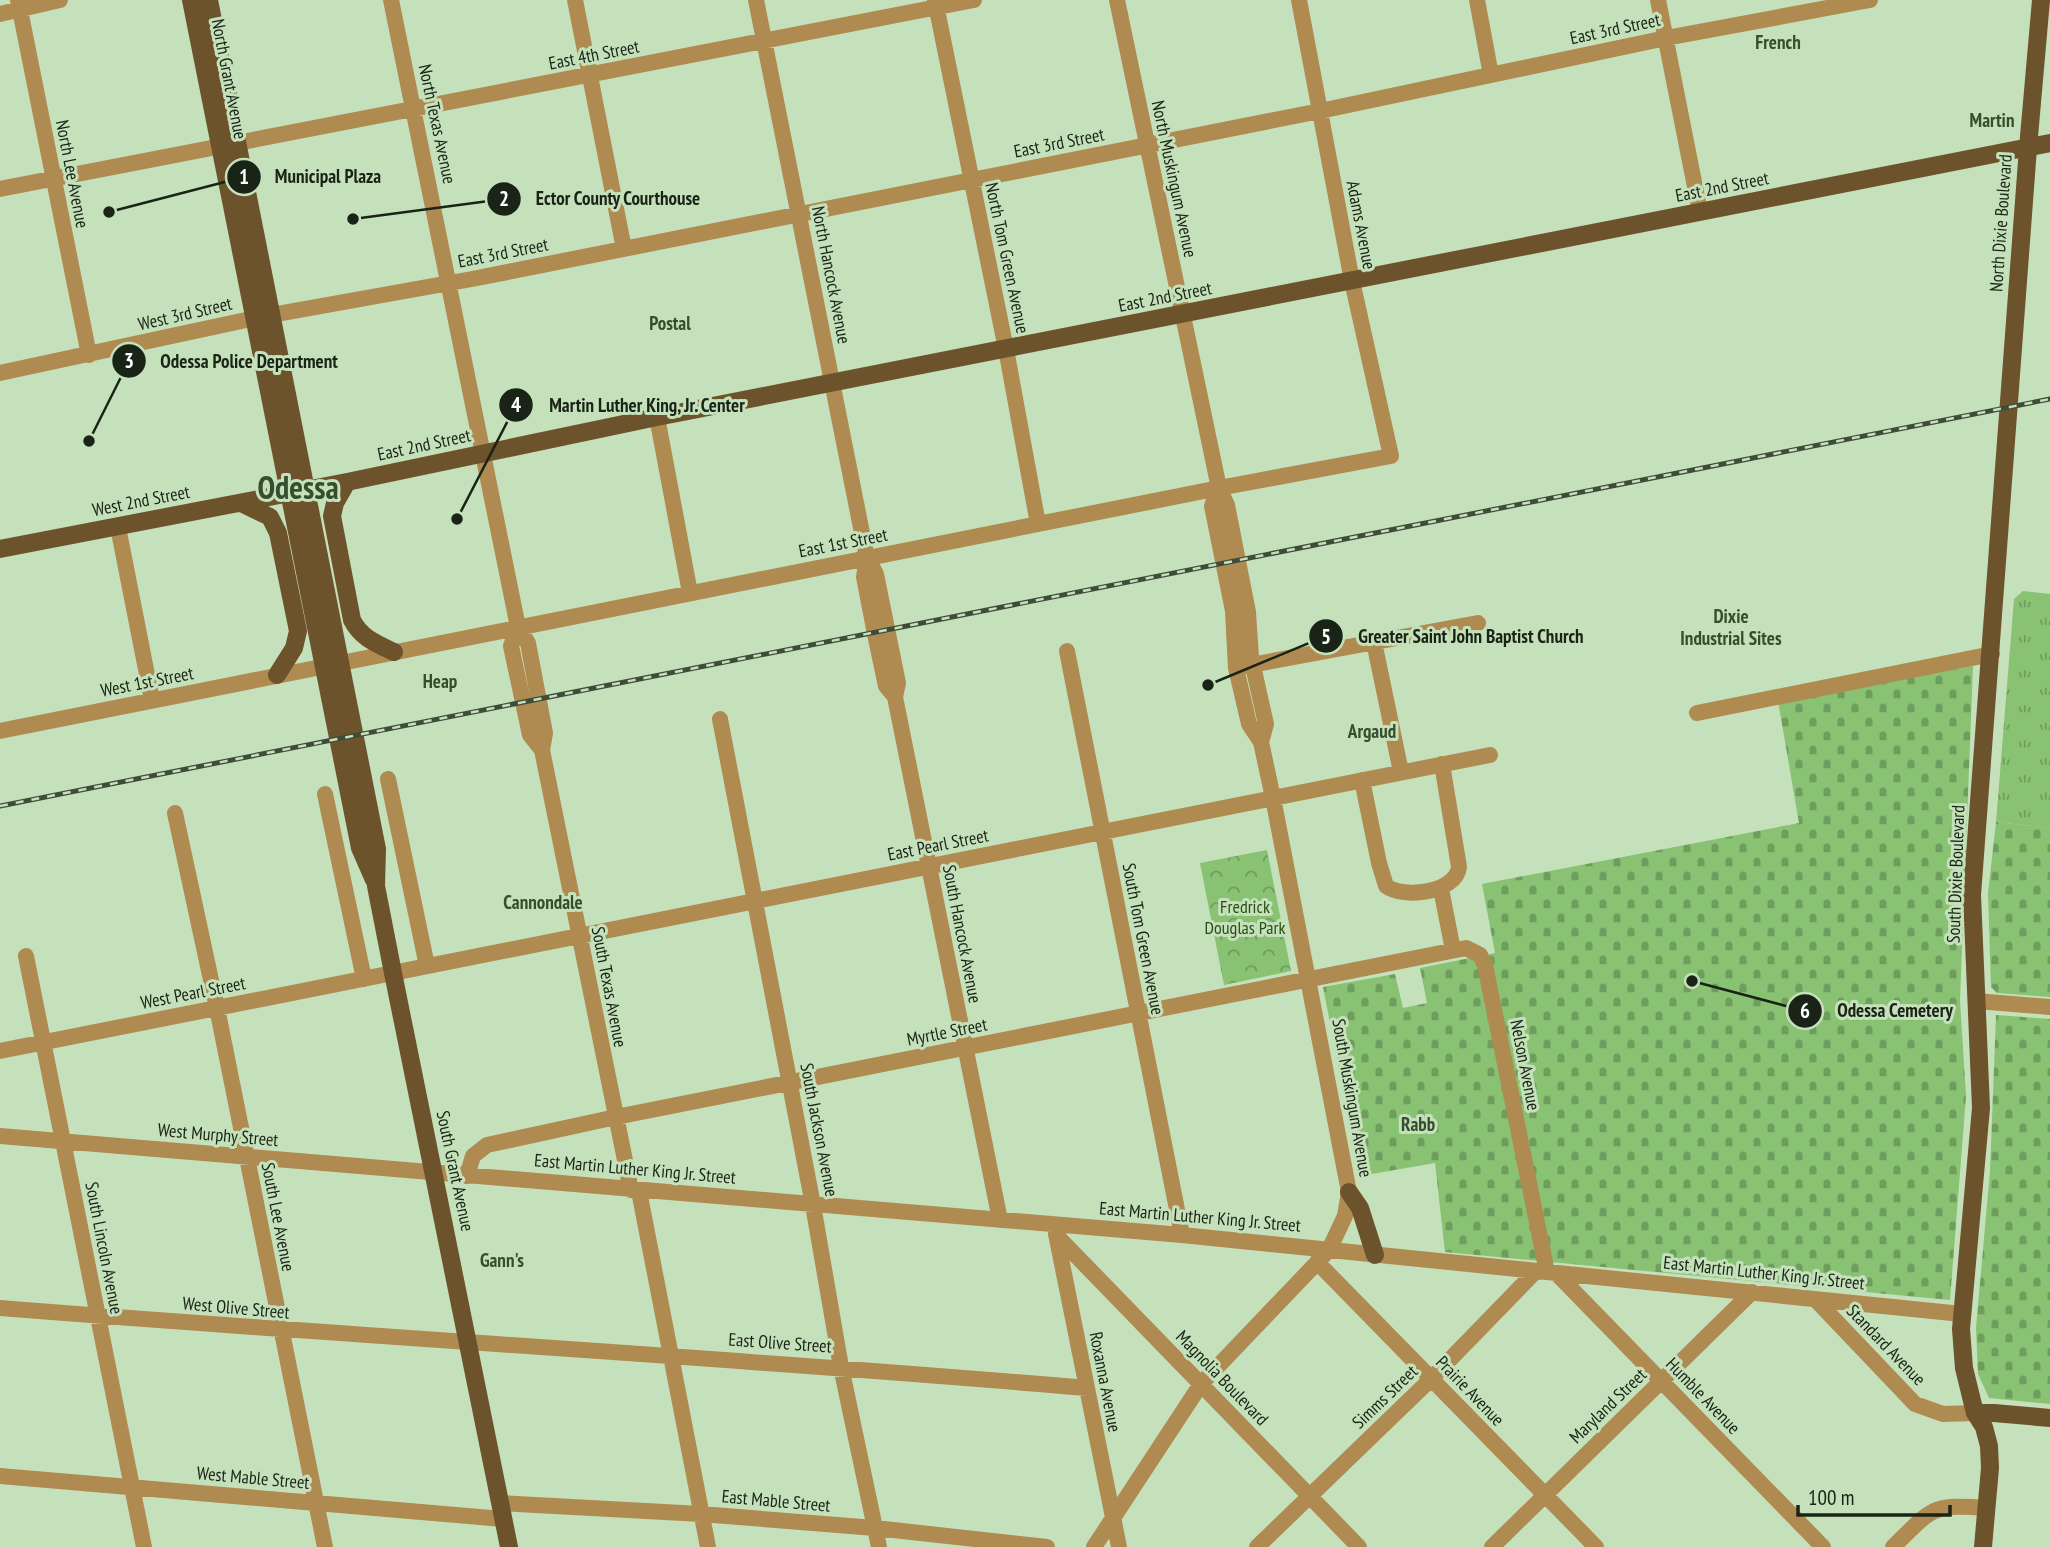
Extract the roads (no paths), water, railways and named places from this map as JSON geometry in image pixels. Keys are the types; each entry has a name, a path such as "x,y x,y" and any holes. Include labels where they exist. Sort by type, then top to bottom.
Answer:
{"main road":[{"name":"North Grant Avenue","path":"191,0 229,145"},
{"name":"North Grant Avenue","path":"209,0 229,145 331,660"},
{"name":"North Dixie Boulevard","path":"2009,407 2041,0"},
{"name":"East 2nd Street","path":"297,491 657,417 2050,143"},
{"name":"South Dixie Boulevard","path":"1983,1547 1990,1468 1989,1446 1984,1427 1975,1413 1964,1368 1962,1314 1980,1108 1972,895 2009,407"},
{"path":"347,482 335,503 332,516 352,620 369,640 394,652"},
{"name":"West 2nd Street","path":"0,549 297,491"},
{"path":"241,503 265,513 274,522 281,547 298,631 294,648 277,675"},
{"name":"South Grant Avenue","path":"331,660 360,848 376,886 509,1547"},
{"path":"1349,1192 1360,1208 1374,1255"},
{"path":"1975,1413 2050,1418"}],"street":[{"path":"0,14 19,5 60,0"},
{"name":"North Texas Avenue","path":"391,0 518,627"},
{"path":"575,0 624,249"},
{"name":"North Hancock Avenue","path":"756,0 867,558"},
{"name":"East 4th Street","path":"0,189 764,41 936,4 974,0"},
{"name":"North Muskingum Avenue","path":"1117,0 1219,488 1227,505 1230,562"},
{"name":"Adams Avenue","path":"1298,0 1352,281 1391,456"},
{"path":"1477,0 1492,75"},
{"path":"1658,0 1700,212"},
{"name":"East 3rd Street","path":"263,317 449,284 799,215 1320,111 1838,3 1870,0"},
{"name":"North Tom Green Avenue","path":"936,4 1006,349 1038,524"},
{"name":"North Lee Avenue","path":"19,5 89,355"},
{"name":"West 3rd Street","path":"0,373 263,317"},
{"path":"657,417 690,593"},
{"name":"East 1st Street","path":"303,671 1391,456"},
{"path":"118,527 152,701"},
{"name":"South Hancock Avenue","path":"867,558 864,577 875,634 886,686 895,697 1000,1220"},
{"name":"South Muskingum Avenue","path":"1230,562 1248,612 1253,665 1266,724 1261,742"},
{"name":"South Muskingum Avenue","path":"1094,1547 1201,1384 1329,1250 1345,1216 1349,1192 1310,980 1261,742 1249,724 1236,668 1230,562"},
{"path":"1236,668 1478,622"},
{"name":"South Texas Avenue","path":"518,627 511,646 530,735 542,750 616,1117 635,1190 708,1547"},
{"path":"1374,642 1401,772"},
{"name":"South Tom Green Avenue","path":"1067,651 1182,1235"},
{"path":"1696,713 1992,654"},
{"name":"West 1st Street","path":"0,731 303,671"},
{"name":"South Jackson Avenue","path":"720,719 813,1205 841,1367 879,1547"},
{"name":"East Pearl Street","path":"393,973 1490,754"},
{"path":"1362,780 1386,886 1397,892 1441,889 1454,881 1459,867 1442,764"},
{"path":"388,779 427,966"},
{"path":"325,794 364,979"},
{"name":"South Lee Avenue","path":"175,813 217,1008 325,1547"},
{"path":"1441,889 1453,950"},
{"name":"Nelson Avenue","path":"1453,950 1466,948 1473,951 1480,955 1485,965 1546,1272"},
{"name":"Myrtle Street","path":"467,1177 473,1156 487,1145 1453,950"},
{"name":"South Lincoln Avenue","path":"26,956 144,1547"},
{"name":"West Pearl Street","path":"0,1051 393,973"},
{"path":"1976,1001 2050,1007"},
{"name":"West Murphy Street","path":"0,1136 433,1173"},
{"name":"East Martin Luther King Jr. Street","path":"433,1173 1000,1220 1055,1230 1182,1235 1962,1314"},
{"name":"Magnolia Boulevard","path":"1055,1230 1359,1547"},
{"name":"Roxanna Avenue","path":"1055,1230 1119,1546"},
{"name":"Prairie Avenue","path":"1317,1262 1596,1547"},
{"name":"Simms Street","path":"1257,1547 1546,1272"},
{"name":"Humble Avenue","path":"1546,1272 1661,1381 1823,1547"},
{"name":"Maryland Street","path":"1492,1547 1752,1292"},
{"name":"Standard Avenue","path":"1815,1299 1915,1404 1942,1414 1975,1413"},
{"name":"West Olive Street","path":"0,1308 469,1344"},
{"name":"East Olive Street","path":"469,1344 841,1367 1087,1388"},
{"name":"West Mable Street","path":"0,1476 316,1503 502,1511"},
{"path":"1893,1547 1939,1507 1987,1508"},
{"name":"East Mable Street","path":"502,1511 701,1514 875,1528 1048,1547"}],"railway":[{"path":"0,806 2050,399"}],"place":[{"name":"Municipal Plaza","path":"109,212"},
{"name":"Ector County Courthouse","path":"353,219"},
{"name":"Odessa Police Department","path":"89,441"},
{"name":"Martin Luther King, Jr. Center","path":"457,519"},
{"name":"Greater Saint John Baptist Church","path":"1208,685"},
{"name":"Odessa Cemetery","path":"1692,981"}],"district":[{"name":"French","path":"1778,42"},
{"name":"Martin","path":"1992,120"},
{"name":"Postal","path":"670,323"},
{"name":"Odessa","path":"298,488"},
{"name":"Dixie Industrial Sites","path":"1731,627"},
{"name":"Heap","path":"440,681"},
{"name":"Argaud","path":"1372,731"},
{"name":"Cannondale","path":"543,902"},
{"name":"Rabb","path":"1418,1124"},
{"name":"Gann's","path":"502,1260"}],"park label":[{"name":"Fredrick Douglas Park","path":"1245,918"}]}
